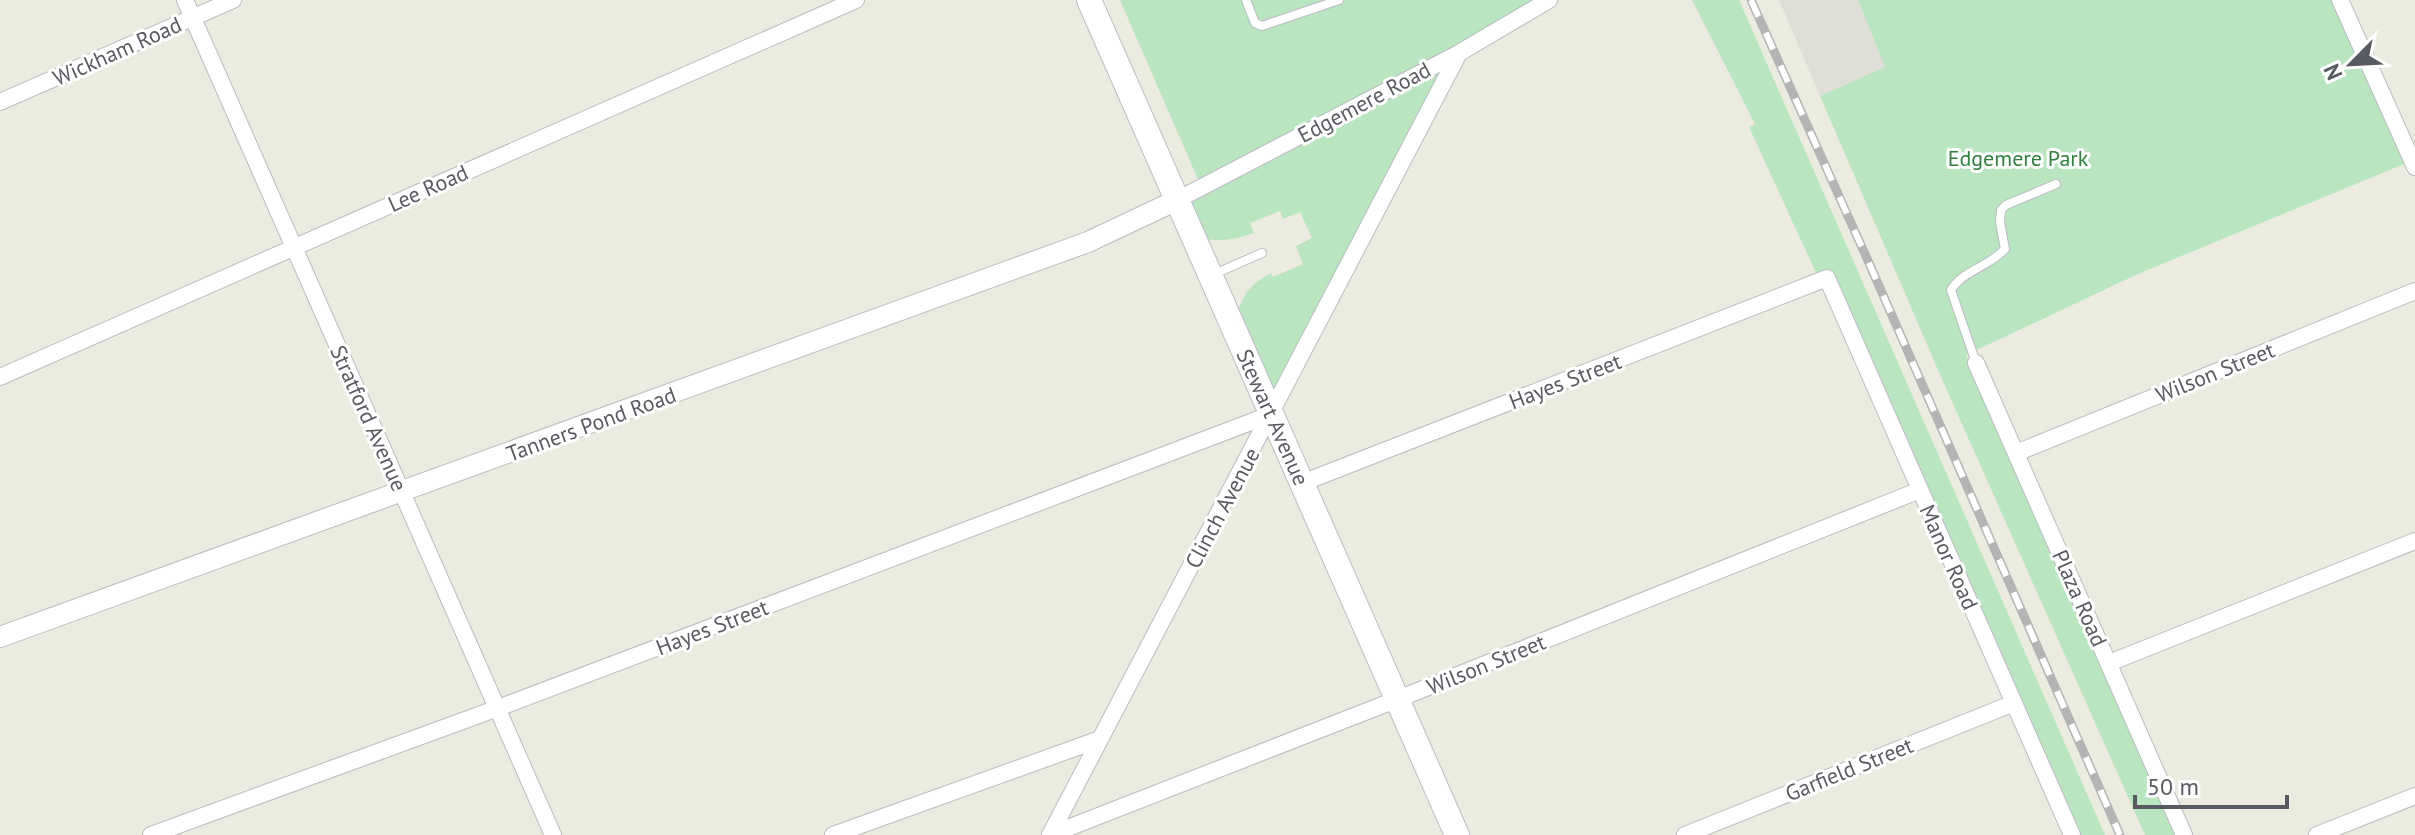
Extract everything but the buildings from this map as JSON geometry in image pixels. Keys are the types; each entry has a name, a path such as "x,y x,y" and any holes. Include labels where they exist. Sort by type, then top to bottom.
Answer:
{"main road":[{"name":"Stewart Avenue","path":"1089,0 1457,835"}],"street":[{"name":"Stratford Avenue","path":"185,0 553,835"},
{"name":"Wickham Road","path":"0,102 233,0"},
{"name":"Lee Road","path":"0,377 856,0"},
{"name":"Edgemere Road","path":"1177,200 1459,53 1549,0"},
{"path":"2340,0 2415,167"},
{"name":"Clinch Avenue","path":"1050,835 1459,53"},
{"name":"Tanners Pond Road","path":"0,637 1088,242 1177,200"},
{"name":"Hayes Street","path":"1302,483 1827,278"},
{"name":"Manor Road","path":"1827,278 2072,835"},
{"name":"Wilson Street","path":"2016,453 2415,291"},
{"name":"Plaza Road","path":"1976,363 2184,835"},
{"name":"Hayes Street","path":"151,835 498,708 1272,414"},
{"name":"Wilson Street","path":"1050,835 1920,490"},
{"path":"2109,663 2415,541"},
{"name":"Garfield Street","path":"1685,835 2014,703"},
{"path":"833,835 1100,739"},
{"path":"2317,835 2415,796"}],"lane":[{"path":"1246,0 1255,23 1262,26 1339,0"},
{"path":"1976,363 1951,290 1956,283 1998,257 2005,249 2001,210 2056,184"},
{"path":"1211,276 1262,253"}],"shaded area":[{"path":"1779,0 1858,0 1885,67 1820,96"}],"green space":[{"path":"1120,0 1543,0 1457,50 1272,400 1236,317 1245,296 1257,282 1271,273 1273,277 1303,264 1296,246 1312,238 1300,212 1283,219 1280,211 1250,223 1254,233 1234,239 1201,238 1185,202 1203,191"},
{"path":"1692,0 1739,0 2105,835 2074,835 1749,127 1755,124"},
{"name":"Edgemere Park","path":"1858,0 2333,0 2404,164 2140,273 1966,355 2183,835 2145,835 1820,96 1885,67"}],"railway":[{"path":"1751,0 2120,835"}]}
